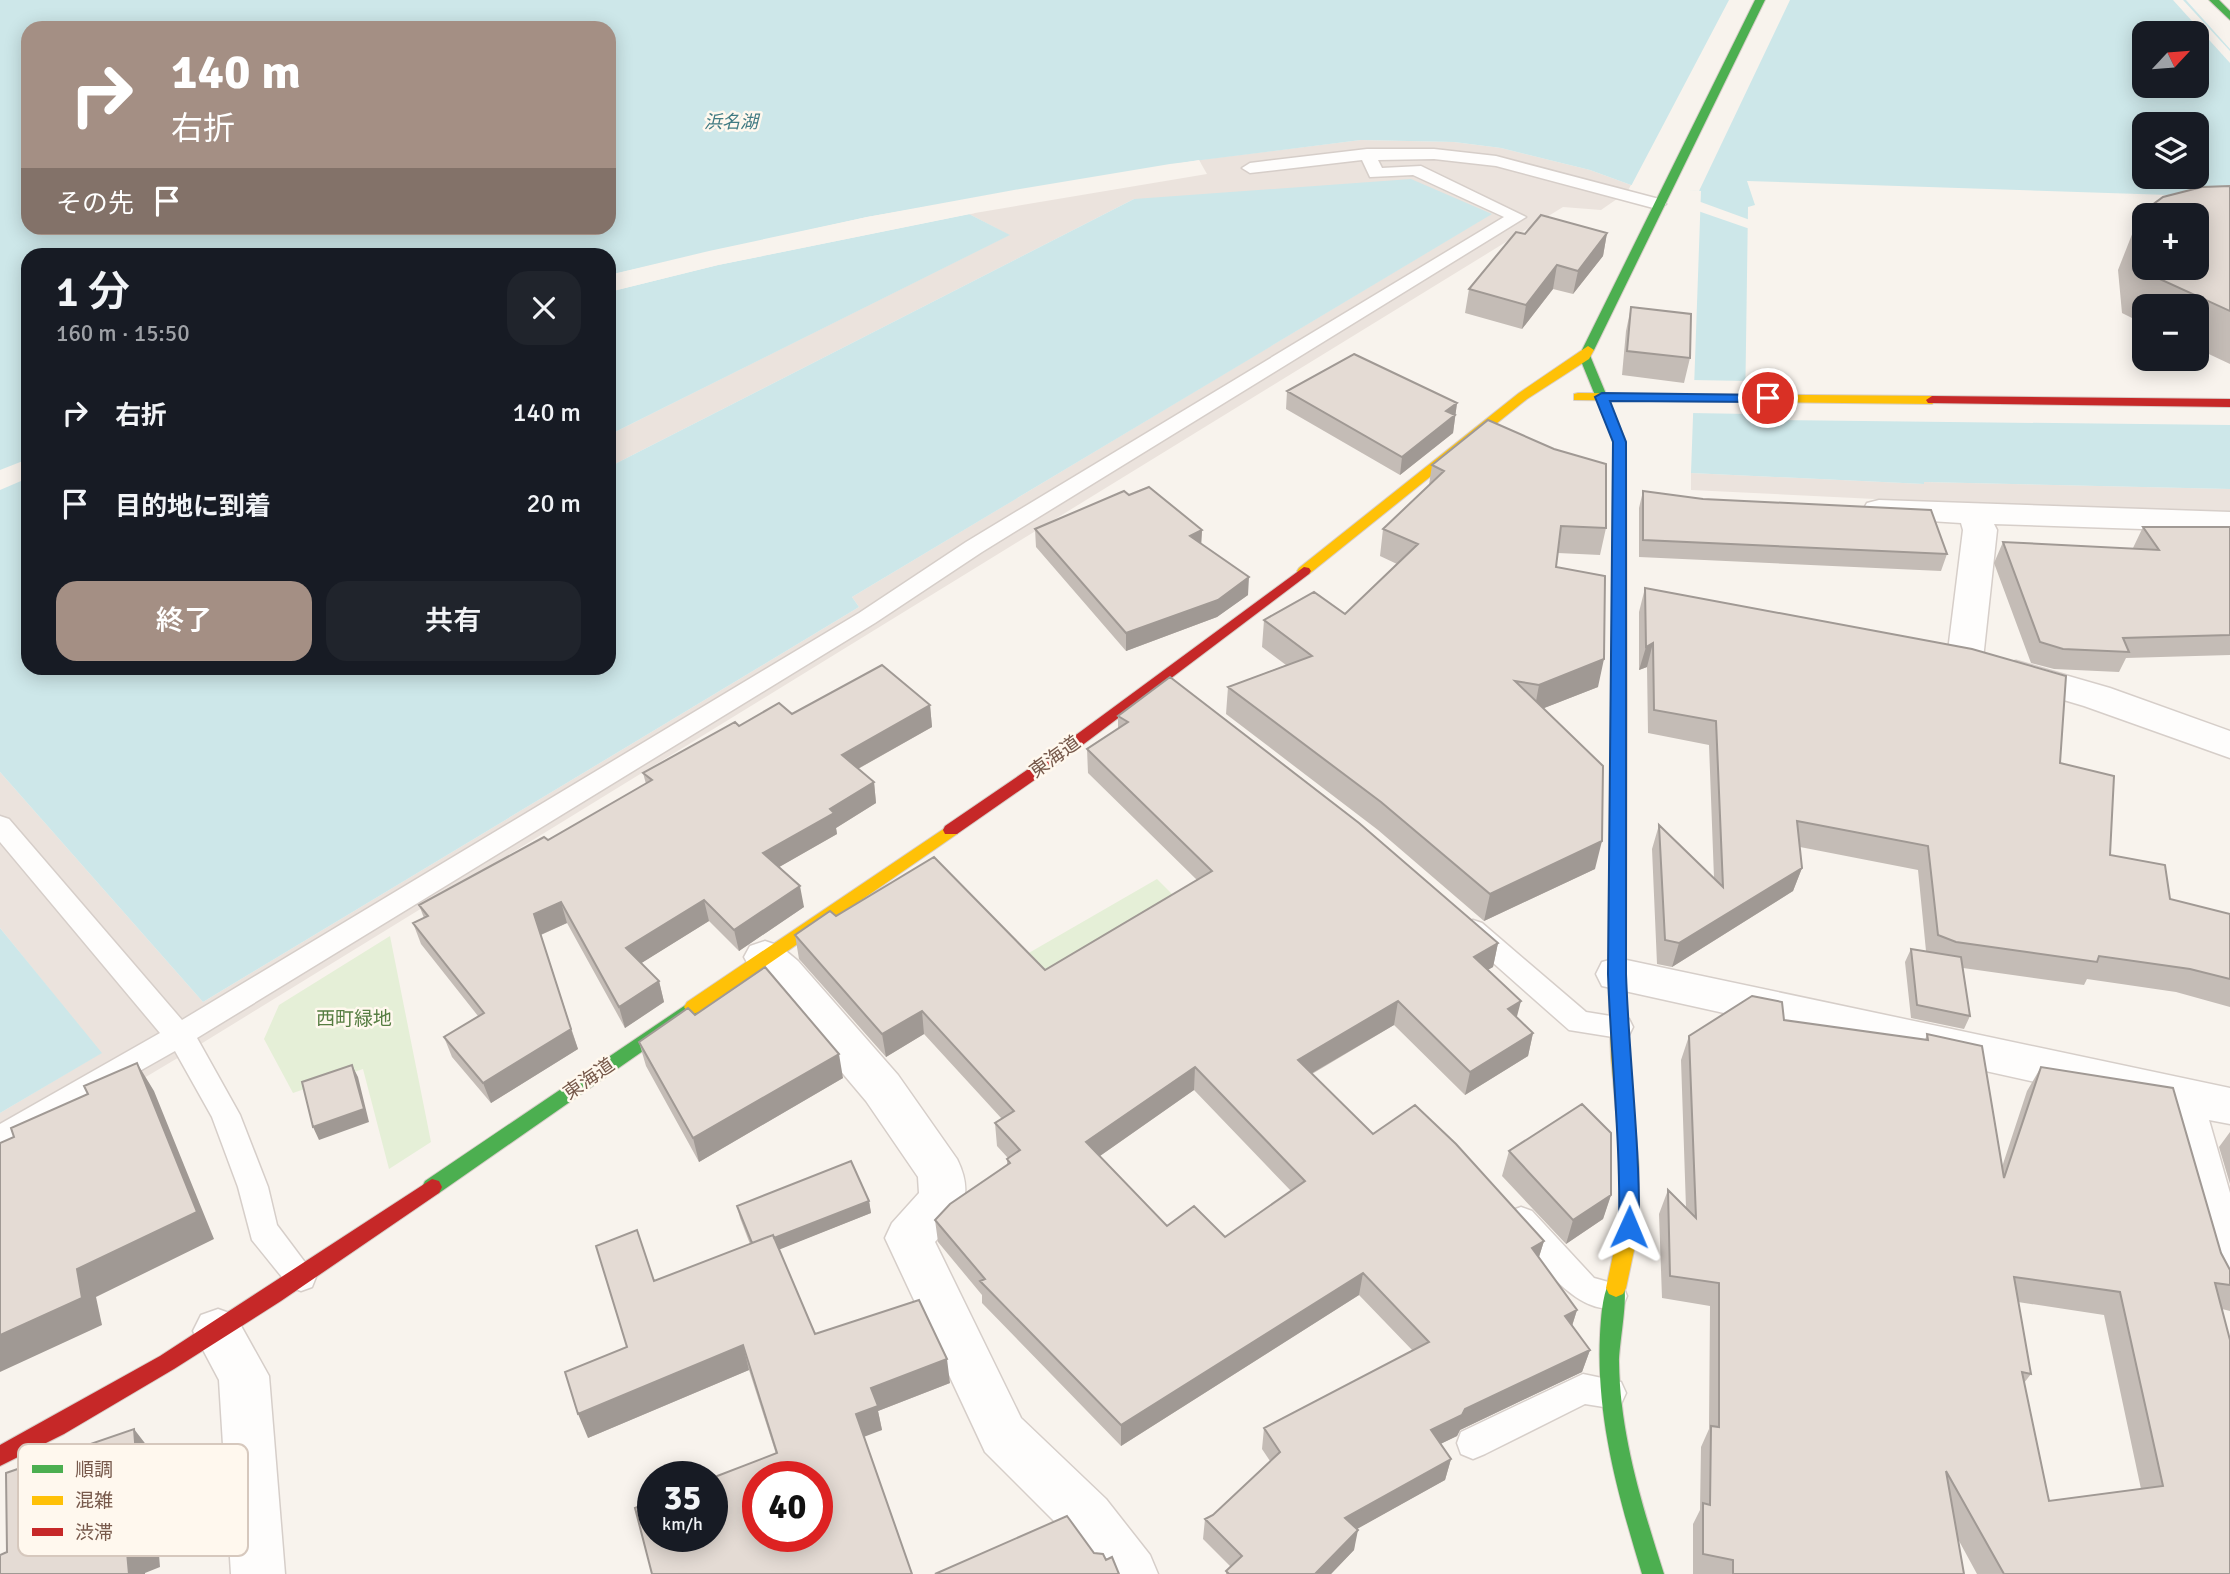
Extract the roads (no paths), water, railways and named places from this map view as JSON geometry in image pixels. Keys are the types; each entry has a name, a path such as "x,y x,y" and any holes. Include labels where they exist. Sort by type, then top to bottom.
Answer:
{"main road":[{"path":"1653,1574 1621,1474 1610,1393 1612,1296 1629,1227 1630,1168 1617,974 1634,595 1633,498 1620,442 1586,356 1660,198 1760,0"},
{"path":"2214,0 2230,18"},
{"name":"東海道","path":"23,1444 84,1413 300,1277 1051,761 1170,685 1270,598 1523,396 1586,356"},
{"path":"1523,396 2230,403"},
{"name":"東海道","path":"0,1456 18,1447"}],"street":[{"path":"1851,509 2230,522"},
{"path":"1974,514 1980,530 1952,656 2098,697 2230,745"},
{"path":"765,957 783,973 882,1088 941,1173 943,1199 909,1238 1003,1435 1087,1517 1132,1574"},
{"path":"1617,974 2230,1106"},
{"path":"2183,1096 2185,1115 2230,1275"},
{"path":"218,1331 244,1376 258,1574"}],"lane":[{"path":"0,1138 178,1035 855,625 974,547 1517,217 1415,170 1376,173 1367,154"},
{"path":"1250,168 1367,154 1420,154 1495,161 1563,177 1615,196 1660,198"},
{"path":"0,825 192,1052 226,1115 253,1187 263,1231 300,1277"},
{"path":"1458,917 1579,1022 1619,1027"},
{"path":"1501,1198 1585,1289 1612,1296"},
{"path":"1473,1443 1583,1389 1610,1393"}],"water":[{"name":"浜名湖","path":"0,0 2230,0 2230,197 1747,181 1755,205 1748,207 1745,413 1767,420 2230,425 2230,489 1924,484 1691,473 1701,191 1631,185 1590,170 1501,148 1454,142 1361,140 1170,164 867,217 616,273 616,248 21,248 21,462 0,470"},
{"path":"1411,179 1492,214 852,597 859,607 203,1002 0,772 0,490 21,481 21,675 616,675 616,463 1134,199"},
{"path":"969,214 1010,235 616,432 616,290 718,265"},
{"path":"0,928 102,1053 0,1113"}],"park label":[{"name":"西町緑地","path":"354,1019"}]}
